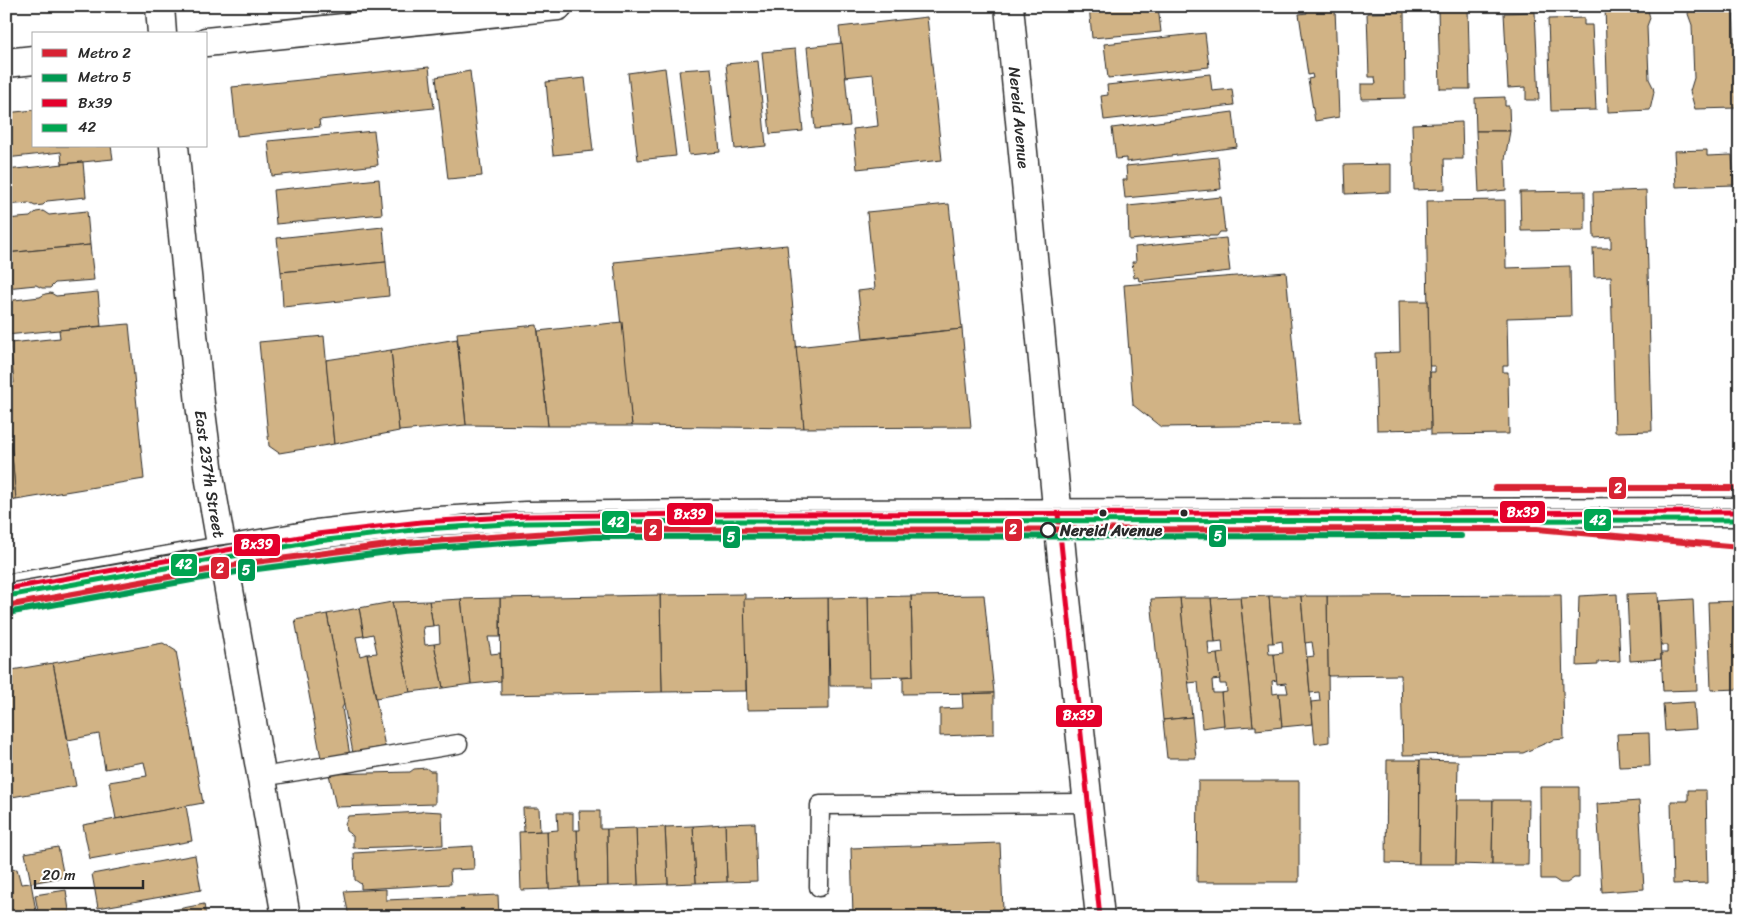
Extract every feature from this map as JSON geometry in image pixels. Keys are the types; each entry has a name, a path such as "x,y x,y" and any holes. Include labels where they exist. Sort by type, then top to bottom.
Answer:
{"main road":[{"path":"160,6 162,32"},
{"path":"208,42 558,6"},
{"name":"Nereid Avenue","path":"1009,6 1058,514 1100,917"},
{"path":"6,62 32,60"},
{"name":"East 237th Street","path":"174,148 200,404 221,550 286,917"},
{"path":"6,589 221,550 369,528 421,522 518,516 1740,512"}],"lane":[{"path":"262,777 458,744"},
{"path":"819,887 820,805 1088,803"}],"building":[{"path":"1089,6 1158,6 1161,32 1092,38"},
{"path":"1605,6 1647,6 1650,18 1647,26 1649,79 1654,92 1650,110 1608,112"},
{"path":"1690,6 1733,6 1737,108 1695,109 1690,91 1694,78 1692,25 1688,14"},
{"path":"1306,8 1335,8 1339,117 1315,121 1308,79 1313,78 1312,74 1308,75 1299,14 1307,13"},
{"path":"1468,8 1470,89 1440,89 1438,9"},
{"path":"1404,12 1405,98 1361,99 1361,84 1376,84 1375,77 1369,77 1367,13"},
{"path":"1535,12 1539,100 1526,100 1526,87 1508,88 1504,13"},
{"path":"927,17 942,160 857,169 853,129 878,126 873,74 845,77 839,27"},
{"path":"1584,18 1584,25 1592,25 1596,110 1551,111 1548,19"},
{"path":"1205,33 1209,67 1108,78 1104,44"},
{"path":"842,43 850,126 815,129 807,47"},
{"path":"795,49 803,131 770,134 762,52"},
{"path":"758,61 766,146 735,149 726,64"},
{"path":"429,67 434,108 319,120 320,127 237,136 232,87"},
{"path":"665,68 676,156 638,160 628,73"},
{"path":"711,68 720,152 689,155 679,70"},
{"path":"470,71 482,176 448,179 436,77"},
{"path":"1210,74 1212,91 1232,89 1234,105 1104,120 1101,96 1108,95 1107,85"},
{"path":"585,78 593,151 553,155 546,82"},
{"path":"1505,97 1505,106 1509,106 1510,131 1476,131 1475,98"},
{"path":"32,110 32,148 111,148 113,159 62,164 61,152 6,158 6,113"},
{"path":"1233,112 1237,147 1126,162 1126,158 1116,159 1112,128"},
{"path":"1462,122 1463,159 1444,159 1445,189 1414,190 1412,124"},
{"path":"374,131 378,165 272,176 268,141"},
{"path":"1476,131 1510,131 1505,159 1506,190 1479,193"},
{"path":"1707,150 1707,156 1732,155 1734,185 1676,187 1674,151"},
{"path":"1218,157 1221,189 1125,198 1123,180 1127,180 1126,166"},
{"path":"83,162 86,197 47,201 43,205 35,206 29,203 6,205 6,170"},
{"path":"1391,164 1391,192 1345,194 1344,165"},
{"path":"379,179 382,214 276,224 273,190"},
{"path":"1646,190 1652,431 1615,432 1611,276 1594,277 1593,248 1611,248 1611,237 1594,238 1593,192"},
{"path":"1585,191 1585,230 1521,231 1520,192"},
{"path":"1221,197 1225,232 1220,232 1217,236 1200,234 1129,240 1128,206"},
{"path":"1505,200 1506,268 1570,266 1571,316 1507,318 1508,366 1503,366 1503,372 1508,372 1509,434 1431,435 1430,372 1435,372 1435,366 1429,366 1426,201"},
{"path":"949,204 962,329 863,339 858,291 875,289 867,212"},
{"path":"43,211 49,215 87,211 90,245 6,253 6,219 30,217 36,212"},
{"path":"383,227 386,262 281,272 277,238"},
{"path":"1226,238 1230,271 1139,281 1138,277 1134,278 1132,262 1136,262 1135,247"},
{"path":"90,245 94,280 55,283 50,288 42,288 36,285 6,288 6,253"},
{"path":"787,245 804,428 632,426 614,262"},
{"path":"386,262 389,296 283,307 281,272"},
{"path":"1286,272 1300,425 1161,427 1133,405 1124,285"},
{"path":"98,292 101,326 6,335 6,301 40,297 51,293 56,296"},
{"path":"1399,301 1428,301 1431,429 1377,430 1375,353 1400,352"},
{"path":"622,322 632,426 548,426 538,331"},
{"path":"129,324 144,479 16,500 6,392 6,383 14,383 10,343 60,338 59,330"},
{"path":"537,325 548,426 466,425 457,333"},
{"path":"962,329 971,427 804,428 796,347"},
{"path":"324,336 334,444 279,453 269,446 259,342"},
{"path":"457,339 466,425 399,431 391,350"},
{"path":"391,350 399,431 334,444 326,360"},
{"path":"6,421 7,431 10,431 16,500 6,502"},
{"path":"1658,593 1661,659 1630,661 1627,594"},
{"path":"745,594 746,691 662,692 660,595"},
{"path":"1617,594 1620,661 1598,662 1598,665 1577,666 1579,596"},
{"path":"660,595 662,692 501,695 500,598"},
{"path":"984,595 994,693 903,694 903,677 913,676 911,596"},
{"path":"1561,595 1564,739 1553,740 1523,753 1403,755 1401,675 1328,676 1327,596"},
{"path":"911,596 913,676 869,677 868,597"},
{"path":"1269,596 1273,643 1268,643 1269,654 1274,654 1277,680 1272,681 1273,694 1279,693 1282,727 1256,730 1256,726 1253,726 1240,597"},
{"path":"1269,596 1301,596 1313,724 1282,727 1279,693 1288,693 1286,683 1277,684 1274,654 1283,653 1282,641 1273,643"},
{"path":"1301,596 1327,596 1329,742 1315,744 1311,702 1320,701 1319,692 1310,693 1307,657 1314,656 1312,642 1305,643"},
{"path":"868,597 870,686 830,686 828,598"},
{"path":"1240,597 1253,726 1224,728 1221,693 1227,692 1226,684 1220,684 1217,654 1223,653 1222,641 1215,642 1211,598"},
{"path":"500,598 500,637 488,637 491,654 500,653 501,681 471,684 461,599"},
{"path":"828,598 829,709 747,710 744,599"},
{"path":"1180,598 1211,598 1215,642 1208,642 1209,655 1217,654 1220,679 1212,680 1213,693 1221,693 1224,725 1202,728 1198,682 1188,683"},
{"path":"1180,598 1192,717 1163,720 1151,599"},
{"path":"461,599 471,684 443,688 434,644 440,643 439,625 433,626 429,601"},
{"path":"1693,599 1697,690 1663,691 1661,653 1667,653 1667,645 1661,645 1659,601"},
{"path":"429,601 433,626 423,627 425,645 434,644 443,688 410,692 392,602"},
{"path":"1740,601 1740,643 1737,643 1737,650 1740,650 1740,689 1711,690 1708,602"},
{"path":"392,602 410,692 376,698 367,654 377,653 373,634 364,636 359,608"},
{"path":"359,608 364,636 356,637 360,656 367,654 385,747 353,753 327,614"},
{"path":"327,614 344,704 342,708 350,756 321,758 295,620"},
{"path":"163,643 176,651 203,803 116,819 109,782 147,776 144,762 105,769 99,734 68,740 53,663"},
{"path":"53,663 76,786 6,798 6,671"},
{"path":"994,693 994,734 940,736 940,709 963,708 962,694"},
{"path":"1694,702 1696,729 1665,731 1663,704"},
{"path":"1192,717 1196,758 1167,758 1163,720"},
{"path":"1649,733 1650,766 1619,767 1617,734"},
{"path":"1387,760 1420,760 1419,864 1386,863"},
{"path":"1420,760 1458,761 1456,864 1419,864"},
{"path":"426,768 430,771 435,771 435,804 336,807 329,774 410,772 414,769"},
{"path":"1198,781 1299,781 1299,882 1197,882"},
{"path":"1540,787 1579,787 1579,878 1574,878 1567,883 1560,883 1554,879 1541,879"},
{"path":"1688,790 1706,790 1708,883 1673,884 1671,801 1688,801"},
{"path":"1457,800 1493,800 1492,865 1456,864"},
{"path":"1493,800 1529,800 1528,865 1492,865"},
{"path":"1639,801 1644,889 1602,892 1597,804"},
{"path":"186,806 192,841 90,859 83,825"},
{"path":"523,808 539,808 540,831 524,832"},
{"path":"423,811 442,812 443,845 353,848 353,836 346,831 345,824 348,816"},
{"path":"579,811 600,811 600,829 607,829 608,886 579,887 577,830 580,830"},
{"path":"557,813 573,813 573,830 577,830 579,887 549,889 547,831 558,830"},
{"path":"755,823 757,881 727,882 725,824"},
{"path":"725,824 727,882 696,883 693,826"},
{"path":"693,826 696,883 668,884 665,827"},
{"path":"665,827 668,884 638,885 636,828"},
{"path":"636,828 638,885 608,886 607,829"},
{"path":"547,831 549,889 521,890 519,832"},
{"path":"1000,843 1003,910 853,916 851,848"},
{"path":"473,846 474,869 450,870 451,884 361,889 361,884 355,880 354,853"},
{"path":"58,847 64,877 31,883 25,853"},
{"path":"6,855 9,870 17,869 21,884 31,883 37,917 6,917"},
{"path":"195,855 201,890 98,908 92,874"},
{"path":"386,889 386,900 498,895 499,917 349,917 344,891"},
{"path":"66,890 70,917 39,917 35,895"},
{"path":"204,904 206,917 136,917"}],"railway":[{"path":"6,585 216,547 482,514 595,512 1740,509"}],"metro line":[{"name":"2","path":"1495,488 1740,488"},
{"name":"2","path":"6,606 241,564 403,543 594,530 1537,529 1740,547"},
{"name":"5","path":"7,613 242,571 404,550 594,537 1461,536"}],"transit line":[{"name":"Bx39","path":"6,589 317,534 421,522 526,516 1740,512"},
{"name":"Bx39","path":"1058,514 1100,917"},
{"name":"42","path":"7,596 318,541 422,529 526,523 703,521 1740,520"}],"place":[{"name":"Nereid Avenue","path":"1048,530"}]}
